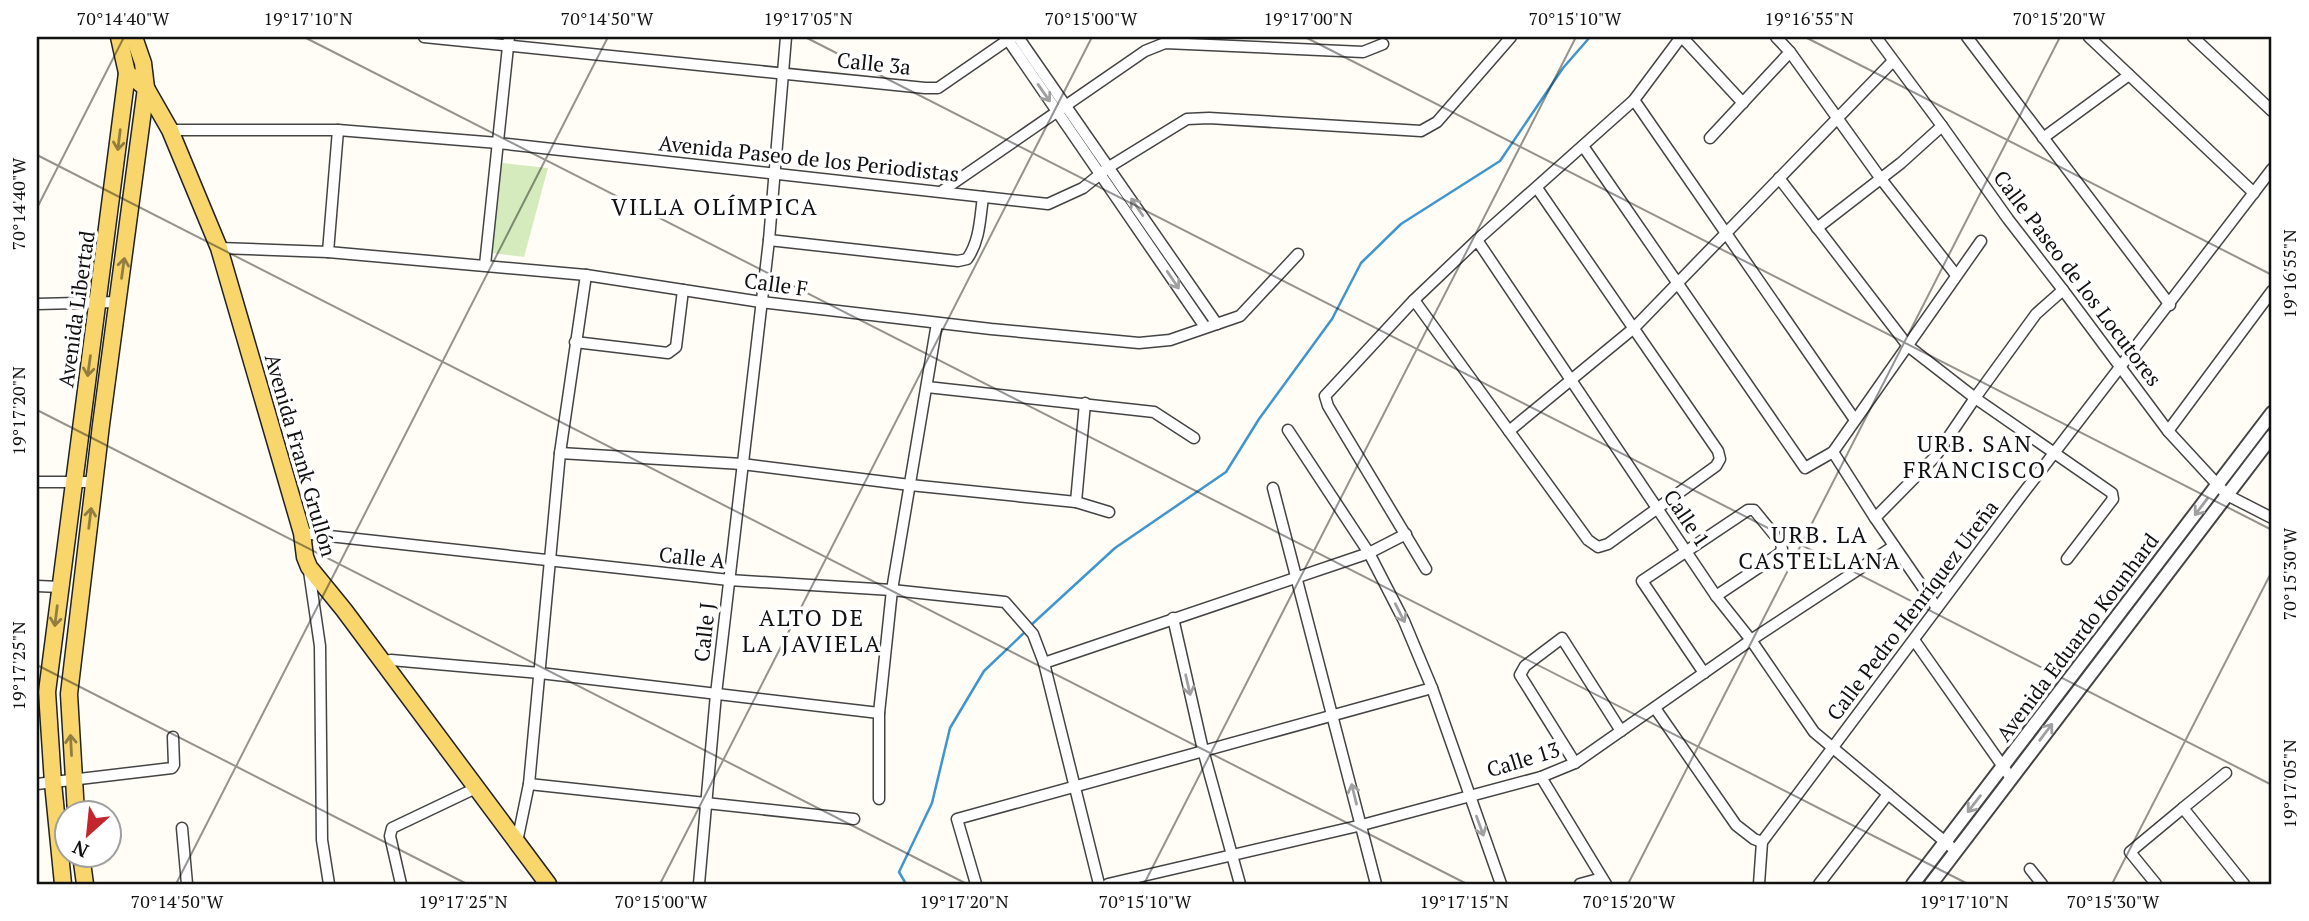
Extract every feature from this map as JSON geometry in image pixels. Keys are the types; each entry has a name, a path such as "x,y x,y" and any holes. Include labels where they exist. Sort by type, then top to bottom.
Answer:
{"main road":[{"name":"Avenida Libertad","path":"63,884 45,784 42,692 61,580 127,73 119,37"},
{"path":"134,37 143,63 146,88"},
{"name":"Avenida Frank Grullón","path":"127,73 146,88 170,130 219,248 302,533 309,567 548,884"},
{"name":"Avenida Libertad","path":"75,799 69,694 146,88"}],"street":[{"name":"Calle 3a","path":"424,37 508,41 925,88 938,88 1011,38"},
{"name":"Calle J","path":"699,884 716,694 769,240 786,37"},
{"path":"1334,50 1335,37"},
{"name":"Avenida Paseo de los Periodistas","path":"170,130 338,130 498,143 1048,204 1083,188 1109,167 1187,119 1420,131 1437,122 1511,37"},
{"path":"1426,569 1328,407 1325,396 1414,300 1634,100 1681,37 1743,103"},
{"path":"1776,37 1790,52 1881,178 1956,275"},
{"name":"Calle Paseo de los Locutores","path":"1876,37 2008,219 2168,431 2227,495 2272,518"},
{"path":"1967,37 2170,305"},
{"path":"2089,37 2254,193"},
{"path":"2193,37 2272,111"},
{"path":"1011,38 1062,110 1109,167 1217,324"},
{"path":"485,265 508,41"},
{"path":"942,191 1145,51 1165,43 1363,52 1383,44"},
{"path":"1710,138 1790,52"},
{"path":"1509,431 1633,328 1893,61"},
{"path":"2043,138 2129,75"},
{"path":"1634,100 1856,420"},
{"path":"1062,110 1100,174 1205,327"},
{"path":"1818,228 1901,163 1942,125"},
{"path":"328,251 338,130"},
{"path":"1583,146 1805,468 1833,452 1981,241"},
{"name":"Calle Pedro Henríquez Ureña","path":"1762,842 2054,452 2170,305 2272,169"},
{"path":"1779,178 1908,346 1975,398 2113,496 2067,559"},
{"path":"1414,300 1588,540 1598,547 1608,544 1716,466 1720,458 1718,451 1537,188"},
{"path":"769,240 958,261 967,259 973,250 978,235 983,197"},
{"name":"Calle 1","path":"1477,240 1685,551 1814,732 1956,851"},
{"name":"Calle F","path":"219,248 328,251 586,275 761,302 1070,338 1139,343 1170,340 1240,316 1298,254"},
{"path":"517,843 529,784 560,453 586,275"},
{"path":"575,342 668,353 673,351 676,347 683,290"},
{"path":"1875,518 1935,457 2036,314 2063,290"},
{"path":"2168,431 2272,291"},
{"path":"37,304 118,302"},
{"path":"879,799 878,713 892,590 937,323"},
{"path":"927,387 1154,412 1194,438"},
{"path":"1076,502 1085,403"},
{"name":"Avenida Eduardo Kounhard","path":"1913,884 2272,413"},
{"path":"1288,430 1369,553 1404,621 1432,688 1501,884"},
{"name":"Avenida Eduardo Kounhard","path":"1930,884 2272,436"},
{"path":"1833,452 1937,608"},
{"path":"560,453 742,464 1076,502 1109,512"},
{"path":"37,482 94,482"},
{"path":"1273,488 1376,884"},
{"path":"1704,673 1642,581 1748,510 1754,510 1781,543 1782,549 1779,554 1716,596"},
{"name":"Calle A","path":"302,533 729,580 892,590 998,600 1009,604 1033,634 1044,663 1099,884"},
{"path":"1044,663 1369,553 1406,534"},
{"name":"Calle 13","path":"1108,884 1362,825 1469,794 1541,777 1575,763 1751,640 1894,546"},
{"path":"309,567 320,646 322,841 329,884"},
{"path":"37,586 83,575"},
{"path":"1173,618 1203,750 1240,884"},
{"path":"1575,763 1520,675 1525,666 1562,638 1621,731"},
{"path":"1914,640 2011,778"},
{"path":"382,662 391,660 540,673 878,713"},
{"path":"976,884 957,819 1432,688"},
{"path":"42,692 69,694"},
{"path":"1656,708 1736,825 1762,842 1759,884"},
{"path":"45,784 172,768 173,737"},
{"path":"2156,884 2130,852 2226,773"},
{"path":"1541,777 1604,881 1580,884"},
{"path":"529,784 854,819"},
{"path":"401,884 390,831 476,788"},
{"path":"1819,884 1888,794"},
{"path":"2183,808 2244,884"},
{"path":"182,828 187,884"},
{"path":"2030,869 2042,884"}],"green space":[{"path":"502,163 548,168 524,257 492,253"}],"waterway":[{"path":"1030,626 1115,548 1226,472 1259,419 1332,319 1361,263 1401,224 1500,161 1563,68 1590,37"},
{"path":"906,884 899,872 932,803 950,728 984,671 1026,631"}],"district":[{"name":"VILLA OLÍMPICA","path":"715,206"},
{"name":"URB. SAN FRANCISCO","path":"1975,456"},
{"name":"URB. LA CASTELLANA","path":"1820,547"},
{"name":"ALTO DE LA JAVIELA","path":"812,630"}]}
